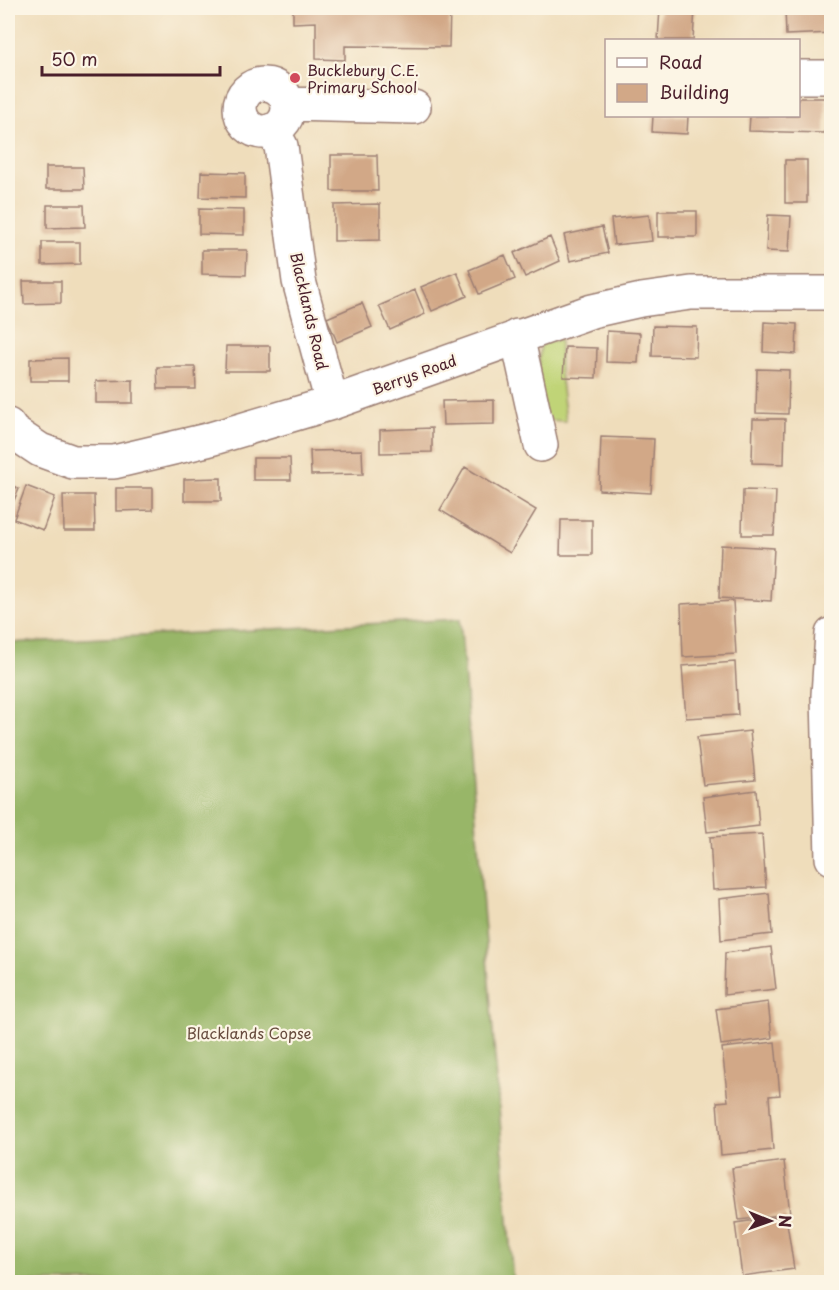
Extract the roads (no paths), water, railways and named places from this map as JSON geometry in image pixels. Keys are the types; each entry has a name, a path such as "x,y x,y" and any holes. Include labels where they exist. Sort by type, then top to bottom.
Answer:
{"street":[{"path":"800,77 831,77"},
{"name":"Blacklands Road","path":"332,403 299,281 280,127 414,107"},
{"name":"Berrys Road","path":"8,425 13,432 40,450 73,462 114,462 207,440 332,403 592,311 641,300 691,293 831,293"},
{"path":"517,336 541,446"},
{"path":"831,634 831,858"}],"place":[{"name":"Bucklebury C.E. Primary School","path":"295,78"}],"park label":[{"name":"Blacklands Copse","path":"249,1032"}]}
